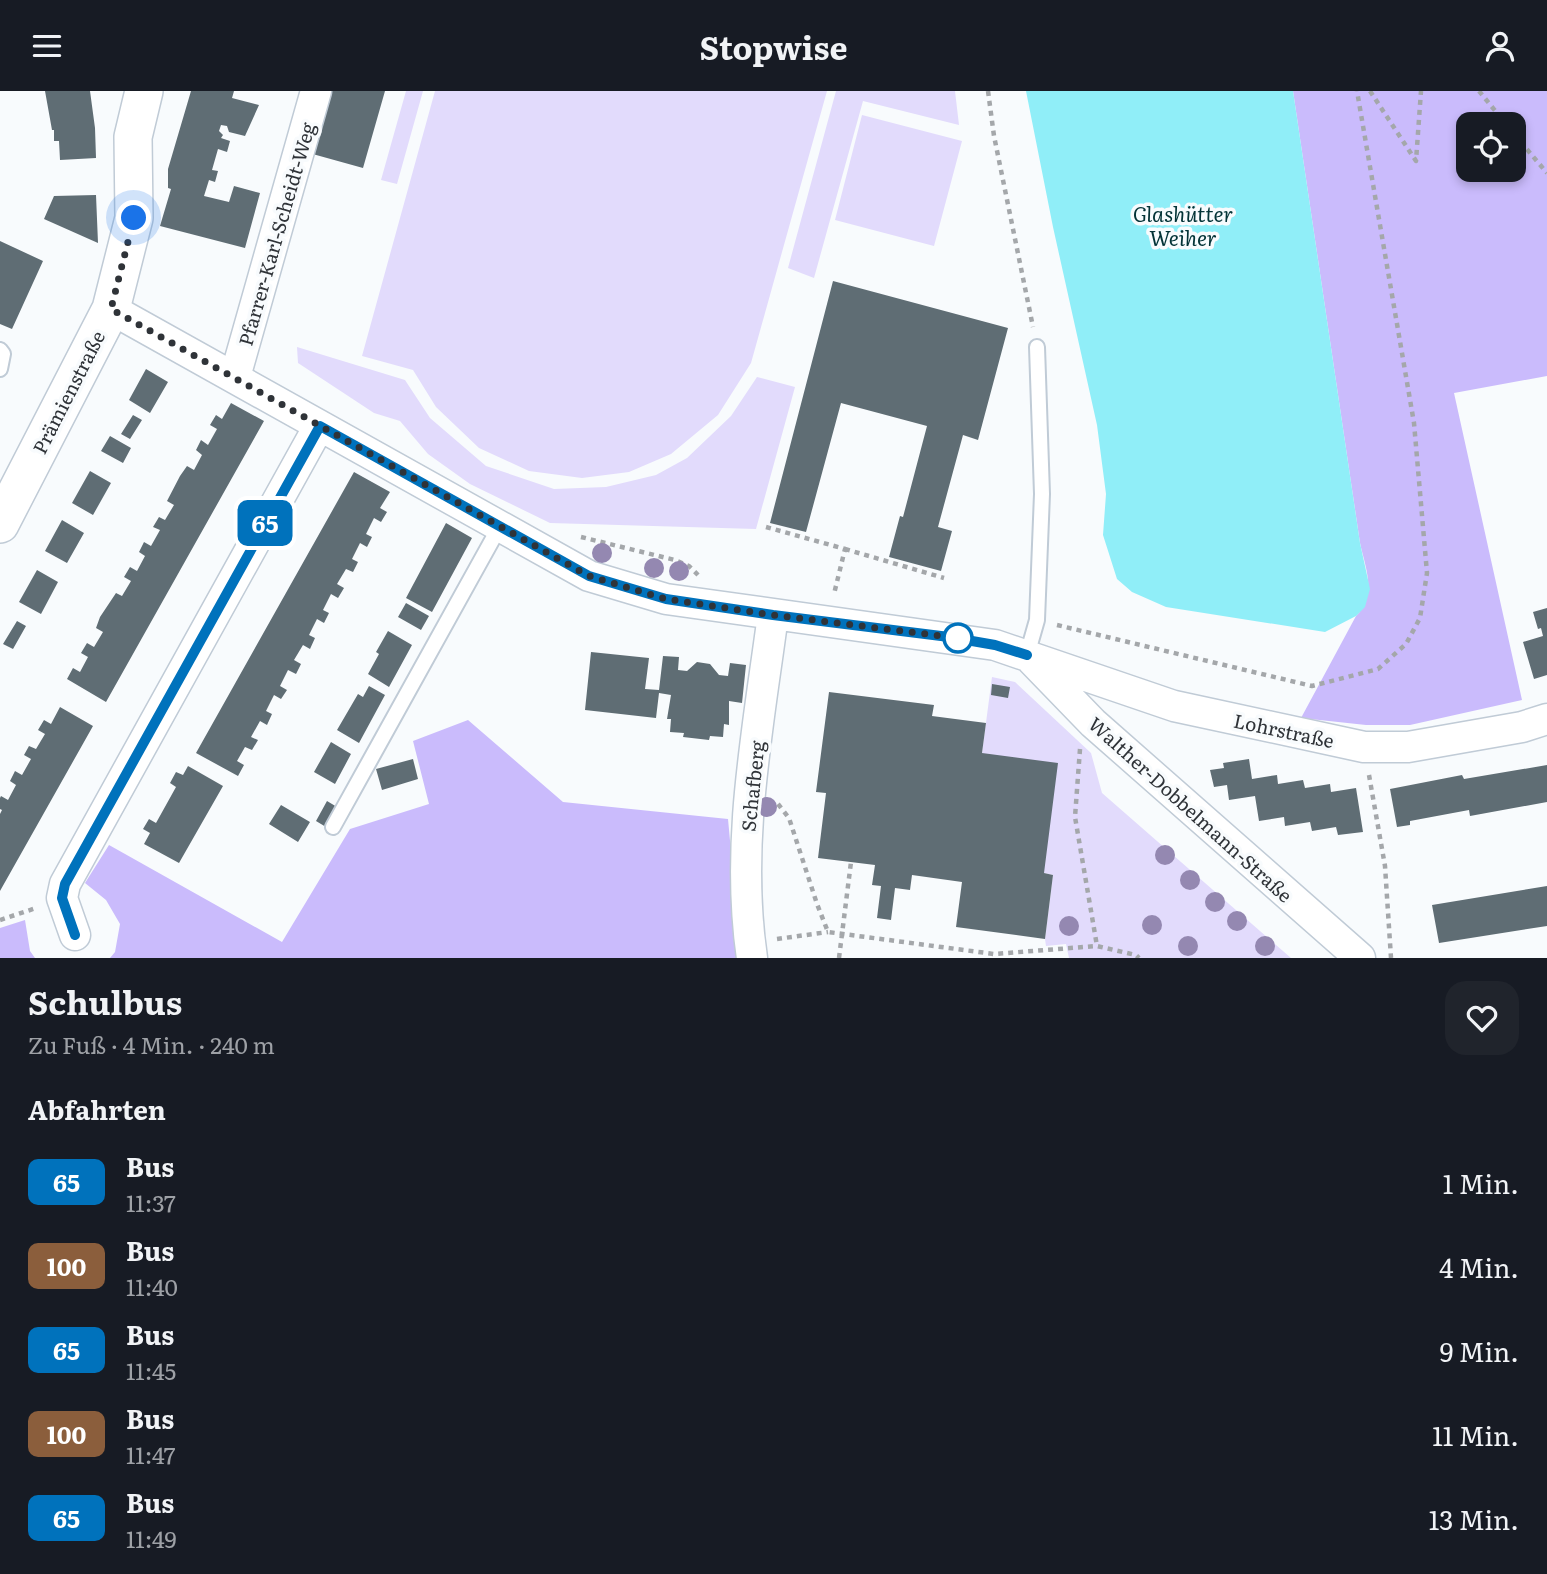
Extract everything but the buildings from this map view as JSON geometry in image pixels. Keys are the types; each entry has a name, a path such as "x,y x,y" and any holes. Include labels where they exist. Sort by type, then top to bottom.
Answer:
{"street":[{"name":"Prämienstraße","path":"0,524 111,309 134,218 133,137 144,91"},
{"name":"Pfarrer-Karl-Scheidt-Weg","path":"235,377 316,91"},
{"path":"111,309 589,576 666,599 949,637 995,645 1027,655"},
{"path":"75,935 62,898 65,884 320,426"},
{"name":"Schafberg","path":"752,958 745,912 745,850 773,615"},
{"name":"Walther-Dobbelmann-Straße","path":"1027,655 1093,723 1360,958"},
{"name":"Lohrstraße","path":"1027,655 1174,706 1364,747 1408,747 1547,719"}],"lane":[{"path":"1027,655 1037,620 1042,494 1037,347"},
{"path":"0,350 3,354 0,369"},
{"path":"333,827 500,526"}],"path":[{"path":"988,91 994,136 1037,347"},
{"path":"1037,620 1312,685 1378,669 1406,644 1420,618 1427,573 1416,436 1357,91"},
{"path":"1370,91 1416,161 1420,91"},
{"path":"1479,91 1496,112"},
{"path":"1526,148 1547,173"},
{"path":"766,527 944,578"},
{"path":"569,535 592,538 675,560 689,566 699,576"},
{"path":"836,589 845,549"},
{"path":"1093,723 1081,740 1075,817 1097,946"},
{"path":"1364,747 1385,866 1391,958"},
{"path":"751,790 771,795 789,818 828,932"},
{"path":"839,958 850,862"},
{"path":"0,920 62,898"},
{"path":"795,937 828,932 994,956 1097,946 1139,958"}],"shaded area":[{"path":"406,91 423,91 397,184 381,180"},
{"path":"435,91 827,91 751,363 718,415 671,454 629,472 582,478 529,471 479,448 436,407 413,370 362,356"},
{"path":"836,91 955,91 959,125 863,101 814,278 788,268"},
{"path":"1293,91 1547,91 1547,376 1454,393 1522,700 1410,725 1366,725 1301,718 1362,608 1368,590 1360,543"},
{"path":"862,115 962,141 934,246 835,220"},
{"path":"297,347 405,380 430,418 486,466 554,489 606,487 656,475 687,458 731,416 757,377 795,387 756,529 550,523 470,484 428,454 400,421 374,413 298,363"},
{"path":"992,677 1015,682 1091,753 1102,793 1291,958 1069,958 1066,944 1046,946 1053,875 1044,873 982,753"},
{"path":"468,720 563,802 728,819 741,958 110,958 115,952 120,924 106,900 85,883 109,845 282,942 350,829 429,804 413,741"},
{"path":"25,920 30,951 35,958 0,958 0,928"}],"water":[{"name":"Glashütter Weiher","path":"1026,91 1293,91 1360,543 1370,589 1365,607 1356,616 1325,632 1166,607 1132,592 1117,579 1103,535 1106,494 1097,425"}],"bus line":[{"name":"65","path":"75,935 62,898 65,884 320,426 589,576 666,599 949,637 995,645 1027,655"}],"route":[{"path":"134,218 111,309 589,576 666,599 958,638"}]}
